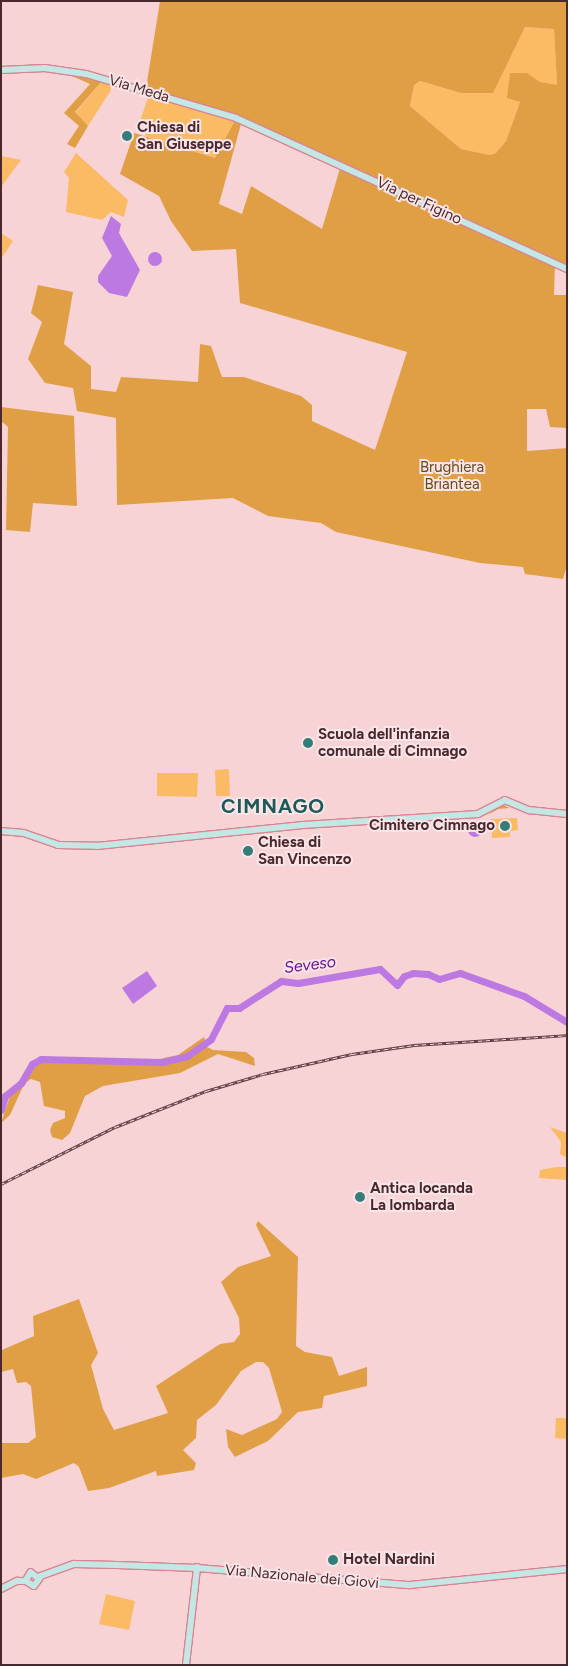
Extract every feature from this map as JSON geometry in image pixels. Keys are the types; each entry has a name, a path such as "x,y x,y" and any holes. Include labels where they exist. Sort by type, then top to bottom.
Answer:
{"street":[{"name":"Via Meda","path":"1,70 45,68 99,77 236,118 271,134"},
{"name":"Via per Figino","path":"271,134 567,269"},
{"path":"1,831 24,833 58,845 107,845 303,825 478,814 505,800 525,809 567,814"},
{"name":"Via Nazionale dei Giovi","path":"26,1581 31,1573 38,1576 74,1564 197,1568 400,1585 567,1569"},
{"path":"186,1665 197,1568"},
{"name":"Via Nazionale dei Giovi","path":"1,1589 17,1581 26,1581 34,1586 38,1576"}],"shaded area":[{"path":"525,27 554,29 557,86 540,82 520,102 506,141 496,153 490,155 461,149 410,106 414,85 420,81 461,93 492,93"},
{"path":"102,81 111,84 111,90 88,126 75,113"},
{"path":"149,95 235,120 215,158 145,136 149,124 140,121"},
{"path":"76,153 128,200 124,217 111,212 102,220 66,212 69,178 64,172"},
{"path":"1,156 21,160 1,187"},
{"path":"111,216 121,224 119,233 140,270 127,297 109,293 98,282 98,276 112,256 102,238"},
{"path":"1,233 13,241 1,259"},
{"path":"152,252 158,252 162,259 158,266 152,266 148,262 148,256"},
{"path":"229,769 230,796 216,796 215,770"},
{"path":"157,773 198,773 197,797 157,796"},
{"path":"517,818 518,830 510,831 510,837 492,838 491,819"},
{"path":"472,823 478,823 482,830 478,837 472,837 468,833 468,827"},
{"path":"147,971 157,986 133,1004 122,988"},
{"path":"550,1127 567,1133 567,1158 560,1154 561,1142"},
{"path":"567,1167 567,1180 539,1178 540,1170"},
{"path":"556,1418 567,1418 567,1439 555,1438"},
{"path":"106,1594 135,1601 129,1630 99,1624"}],"green space":[{"path":"160,1 567,1 567,267 264,129 146,88","holes":["525,27 554,29 557,85 540,82 527,73 510,73 507,98 520,102 506,141 496,153 490,155 461,149 410,106 414,85 420,81 461,93 493,93"]},
{"path":"63,72 102,81 75,112 88,126 75,148 67,144 79,126 64,113 90,84"},
{"name":"Brughiera Briantea","path":"234,122 241,124 219,204 242,214 251,186 322,229 341,165 555,264 554,295 567,295 567,428 550,427 546,409 527,409 527,451 567,448 567,565 563,579 525,574 523,567 480,563 336,532 321,523 268,516 233,498 117,505 116,418 77,411 73,388 45,383 28,359 42,322 31,313 38,285 73,292 64,344 91,366 91,389 116,392 121,377 198,382 200,344 211,346 222,377 244,377 301,396 312,405 312,421 375,450 407,352 240,303 236,249 192,251 171,221 159,196 120,174 134,133 215,158"},
{"path":"1,407 74,416 77,506 33,503 30,532 6,530 8,427 1,421"},
{"path":"502,804 519,813 509,808 498,809 487,816"},
{"path":"204,1037 207,1047 213,1050 246,1052 254,1058 255,1066 218,1054 180,1073 103,1086 85,1096 70,1133 62,1140 52,1137 50,1130 53,1123 65,1118 65,1111 44,1106 40,1082 31,1079 24,1084 10,1115 1,1123 10,1096 20,1088 31,1069 44,1059 155,1060 178,1055"},
{"path":"258,1221 298,1257 296,1346 305,1352 332,1357 339,1376 367,1367 367,1386 324,1396 322,1408 298,1412 268,1441 235,1457 228,1447 226,1429 242,1435 277,1419 282,1412 269,1368 263,1362 256,1362 241,1371 216,1405 197,1420 196,1438 183,1450 196,1463 194,1470 157,1476 156,1471 109,1488 88,1491 79,1467 74,1463 36,1479 23,1474 1,1478 1,1443 28,1443 36,1437 31,1386 26,1382 17,1383 13,1369 1,1372 2,1350 34,1336 33,1316 79,1299 98,1353 91,1365 103,1409 114,1430 168,1413 156,1386 220,1344 234,1342 240,1334 239,1318 221,1282 238,1267 271,1256 256,1225"}],"waterway":[{"name":"Seveso","path":"1,1110 5,1096 21,1083 32,1064 41,1059 162,1062 187,1056 211,1039 227,1008 239,1008 281,981 298,983 380,969 397,985 404,976 413,973 428,974 439,979 460,973 524,996 567,1022"}],"railway":[{"path":"1,1184 115,1127 206,1091 263,1074 352,1054 414,1045 567,1035"}],"place":[{"name":"Chiesa di San Giuseppe","path":"127,136"},
{"name":"Scuola dell'infanzia comunale di Cimnago","path":"308,743"},
{"name":"Cimitero Cimnago","path":"505,826"},
{"name":"Chiesa di San Vincenzo","path":"248,851"},
{"name":"Antica locanda La lombarda","path":"360,1197"},
{"name":"Hotel Nardini","path":"333,1560"}],"district":[{"name":"CIMNAGO","path":"273,806"}]}
